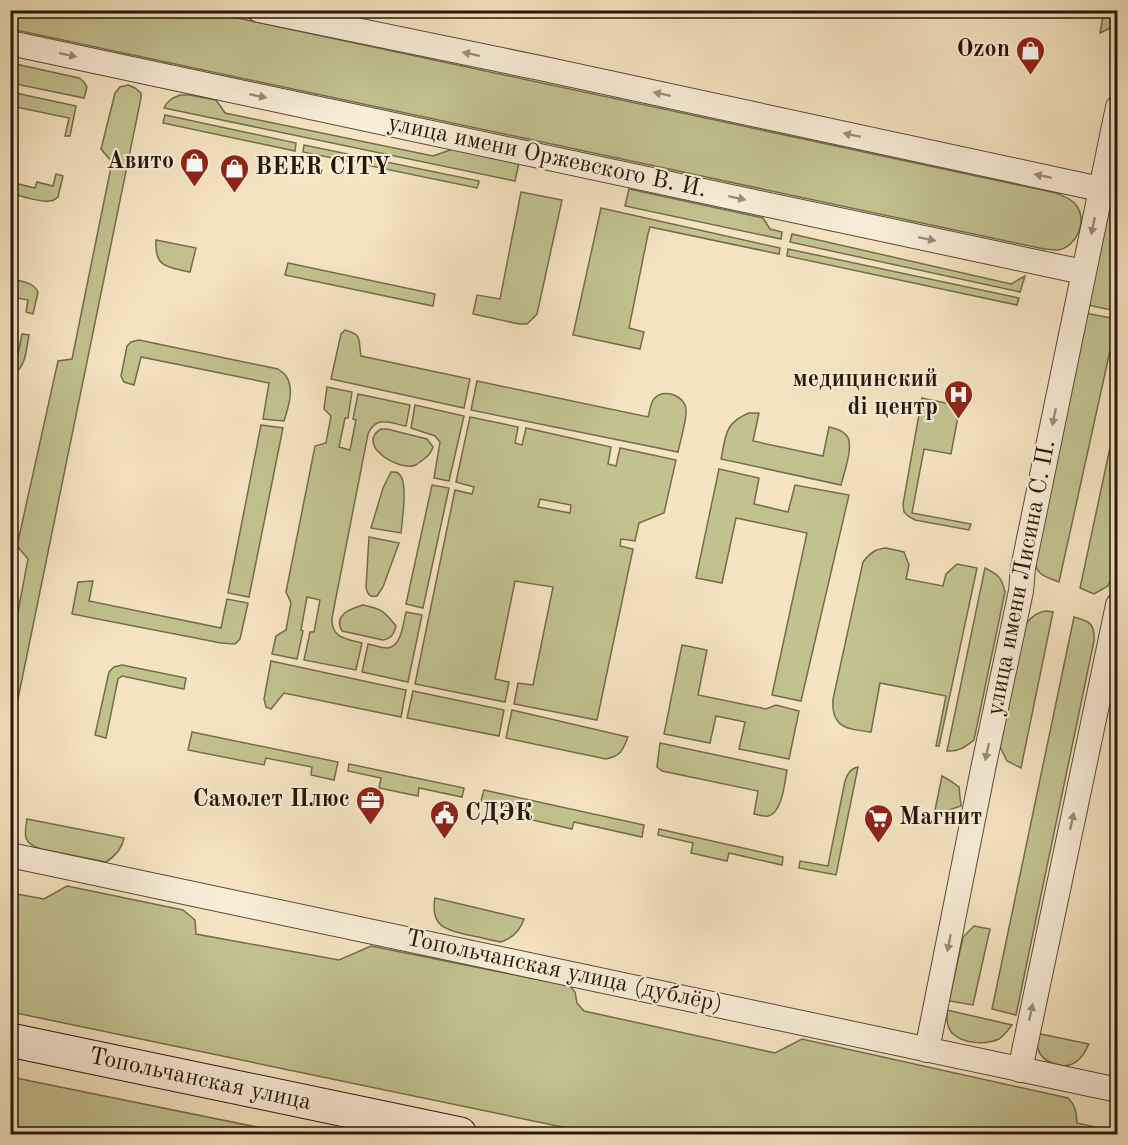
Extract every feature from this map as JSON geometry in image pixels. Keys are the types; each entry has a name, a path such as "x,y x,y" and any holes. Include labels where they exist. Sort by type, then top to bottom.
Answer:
{"main road":[{"name":"Топольчанская улица","path":"10,1040 460,1134"}],"street":[{"path":"259,10 552,70 1100,189"},
{"name":"улица имени Оржевского В. И.","path":"10,43 1083,272"},
{"name":"улица имени Лисина С. П.","path":"927,1050 1118,107"},
{"path":"1020,1070 1118,605"},
{"name":"Топольчанская улица (дублёр)","path":"10,855 1118,1090"}],"green space":[{"path":"11,11 205,11 1056,193 1076,205 1081,225 1071,244 1065,248 1044,249 11,29"},
{"path":"1104,11 1117,11 1117,25 1100,33"},
{"path":"11,63 79,78 87,87 84,98 11,83"},
{"path":"128,85 141,93 141,98 11,733 11,649 28,559 17,546 58,361 72,359 112,162 101,149 115,93 120,87"},
{"path":"11,92 76,106 70,136 65,136 69,118 11,106"},
{"path":"180,95 216,100 225,113 433,156 453,149 519,163 515,181 164,108 170,100"},
{"path":"165,115 296,143 295,151 163,123"},
{"path":"304,145 479,182 477,188 303,152"},
{"path":"1117,161 1117,311 1087,305"},
{"path":"56,174 63,176 58,197 53,201 26,198 17,195 13,190 14,183 35,188 37,182 53,186"},
{"path":"629,189 763,218 770,229 782,232 781,239 625,206"},
{"path":"521,192 562,200 537,314 527,324 473,314 477,295 500,299"},
{"path":"601,208 780,248 779,254 650,227 629,328 644,332 640,349 573,335"},
{"path":"792,234 1011,284 1025,276 1020,292 790,242"},
{"path":"156,240 196,248 190,272 164,265 157,256"},
{"path":"788,249 1019,298 1017,305 787,256"},
{"path":"288,263 435,294 433,306 285,275"},
{"path":"11,279 30,284 38,292 33,314 26,312 28,300 12,297"},
{"path":"1085,313 1117,319 1059,582 1040,573 1034,560"},
{"path":"345,330 357,336 361,356 470,379 464,408 331,379 341,334"},
{"path":"22,334 29,335 24,359 20,368 11,376 11,367 16,364"},
{"path":"139,340 278,369 286,376 290,387 290,398 284,421 263,419 269,383 141,357 134,385 124,382 121,376 127,346"},
{"path":"477,381 648,417 652,403 658,395 673,395 682,401 686,410 678,452 471,410"},
{"path":"327,387 352,392 348,418 345,418 339,447 350,450 358,394 410,405 406,426 379,422 371,428 368,434 332,618 332,625 337,634 345,639 362,643 356,670 304,660 310,632 314,632 320,600 307,597 297,659 272,654 276,636 286,630 291,603 286,592 315,446 326,443 331,416 324,409"},
{"path":"922,398 960,406 951,454 924,449 912,513 971,524 969,530 915,520 904,512 903,504"},
{"path":"415,405 464,416 449,481 434,478 440,442 435,436 411,428"},
{"path":"749,413 759,413 753,441 823,456 829,427 843,432 849,440 849,446 848,460 841,485 721,459 725,437 730,426"},
{"path":"1117,415 1117,547 1108,586 1094,594 1080,588"},
{"path":"470,417 518,427 515,443 522,445 526,428 611,447 608,464 616,466 620,448 676,460 664,513 639,523 635,541 621,539 620,546 633,549 597,720 514,704 518,683 533,685 553,587 515,581 495,679 509,682 505,702 415,684 455,490 472,494 474,487 456,482","holes":["540,499 571,505 570,513 538,507"]},
{"path":"261,425 283,428 249,597 228,593"},
{"path":"381,429 427,439 433,447 429,455 416,465 408,466 390,461 376,449 373,442 374,435"},
{"path":"719,469 759,478 754,504 788,512 795,485 849,495 801,701 772,695 807,533 736,518 722,583 696,578"},
{"path":"391,472 399,474 404,486 401,533 371,528 383,488"},
{"path":"432,485 449,488 423,608 406,604"},
{"path":"369,537 399,543 383,587 377,596 369,594 366,587"},
{"path":"886,548 904,552 909,565 906,579 943,586 946,574 957,564 977,568 939,746 936,746 946,696 880,683 871,732 855,730 842,725 833,709 833,699 863,562 873,552"},
{"path":"985,568 999,577 1005,592 974,740 958,750 947,751"},
{"path":"93,581 89,601 221,628 227,599 248,603 240,639 235,644 221,643 72,614 78,582"},
{"path":"363,605 382,611 392,621 396,626 390,637 383,640 342,631 341,617 348,611"},
{"path":"1046,611 1053,612 1021,768 1007,761 1000,747 1024,627 1033,616"},
{"path":"406,612 422,615 408,682 362,672 368,644 387,648 396,644"},
{"path":"1074,617 1090,624 1094,631 1094,641 1016,1015 992,1009"},
{"path":"682,645 707,650 698,695 766,709 776,705 799,711 789,759 739,749 745,722 716,716 710,743 664,734"},
{"path":"271,661 406,690 401,717 284,693 271,709 266,707 264,699"},
{"path":"122,665 186,678 184,689 122,676 118,679 106,738 95,735 109,672 114,667"},
{"path":"413,691 504,710 499,736 407,718"},
{"path":"512,710 628,737 621,752 606,759 506,738"},
{"path":"192,732 338,762 334,780 311,775 312,767 266,758 264,765 188,750"},
{"path":"660,743 787,770 777,810 768,816 754,814 758,791 662,771 657,767"},
{"path":"349,764 464,788 462,797 419,788 418,796 379,788 381,778 348,771"},
{"path":"858,767 836,875 799,868 800,861 828,866 845,781 850,772"},
{"path":"942,776 959,787 961,806 934,815"},
{"path":"484,790 644,825 642,837 574,822 572,829 519,817 520,809 481,801"},
{"path":"27,819 124,838 117,852 106,862 35,847 26,838"},
{"path":"659,829 783,857 782,865 729,853 727,861 691,853 693,843 658,835"},
{"path":"67,886 183,910 195,920 196,934 339,960 371,946 570,986 575,992 577,1003 584,1011 775,1053 802,1039 1068,1098 1076,1112 1077,1123 1117,1132 1117,1134 596,1134 11,1012 11,893 44,899"},
{"path":"435,898 524,919 516,933 501,942 460,933 446,928 437,921"},
{"path":"974,926 990,929 973,1005 949,1001 963,937"},
{"path":"947,1010 1012,1025 1005,1034 994,1041 981,1043 968,1041 952,1033 947,1022"},
{"path":"1036,1033 1089,1044 1077,1061 1065,1066 1059,1065 1047,1061 1040,1054"},
{"path":"11,1077 291,1134 11,1134"}],"place":[{"name":"Ozon","path":"1031,76"},
{"name":"Авито","path":"195,188"},
{"name":"BEER CITY","path":"234,194"},
{"name":"медицинский di центр","path":"959,420"},
{"name":"Самолет Плюс","path":"371,826"},
{"name":"СДЭК","path":"444,840"},
{"name":"Магнит","path":"878,844"}]}
